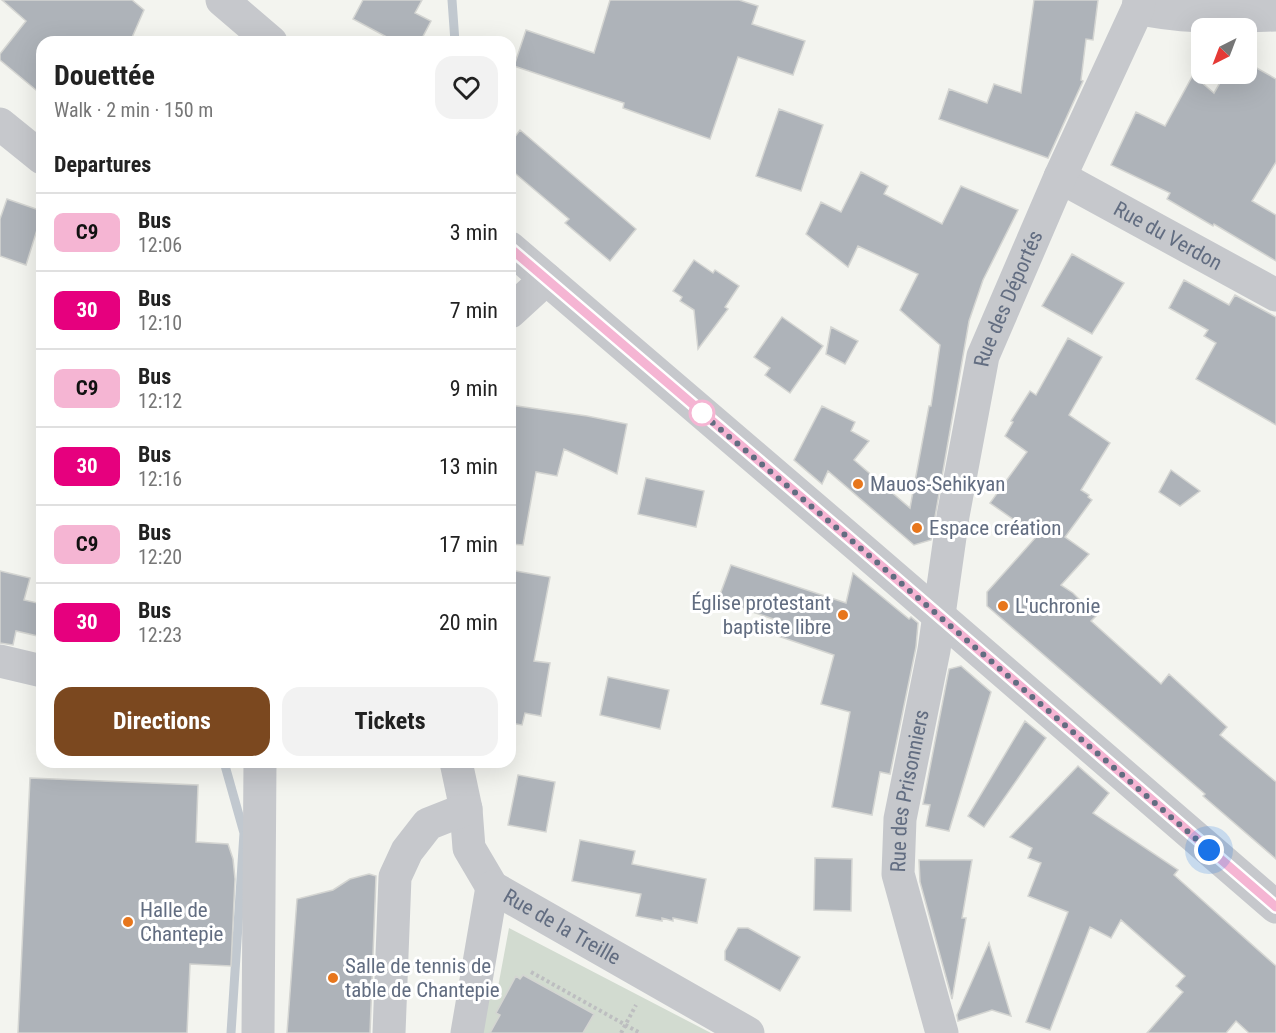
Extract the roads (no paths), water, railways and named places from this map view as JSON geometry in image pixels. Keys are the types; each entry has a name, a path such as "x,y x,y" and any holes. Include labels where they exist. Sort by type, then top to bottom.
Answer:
{"street":[{"path":"222,0 264,36"},
{"path":"1138,4 1152,12 1200,16 1276,15"},
{"name":"Rue des Déportés","path":"939,616 953,516 983,356 1138,4"},
{"path":"0,124 36,153"},
{"name":"Rue du Verdon","path":"1060,177 1276,294"},
{"path":"516,253 1276,907"},
{"path":"516,306 546,279"},
{"name":"Rue des Prisonniers","path":"939,616 900,819 898,874 942,1033"},
{"path":"0,661 36,670"},
{"path":"258,1033 260,768"},
{"name":"Rue de la Treille","path":"457,768 466,809 469,848 492,887 748,1033"},
{"path":"388,1033 395,878 407,851 428,824 466,809"},
{"path":"467,1033 492,887"}],"waterway":[{"path":"452,0 455,36"},
{"path":"226,768 244,833 231,1033"}],"place":[{"name":"Mauos-Sehikyan","path":"858,484"},
{"name":"Espace création","path":"917,528"},
{"name":"L'uchronie","path":"1003,606"},
{"name":"Église protestant baptiste libre","path":"843,615"},
{"name":"Halle de Chantepie","path":"128,922"},
{"name":"Salle de tennis de table de Chantepie","path":"333,978"}]}
